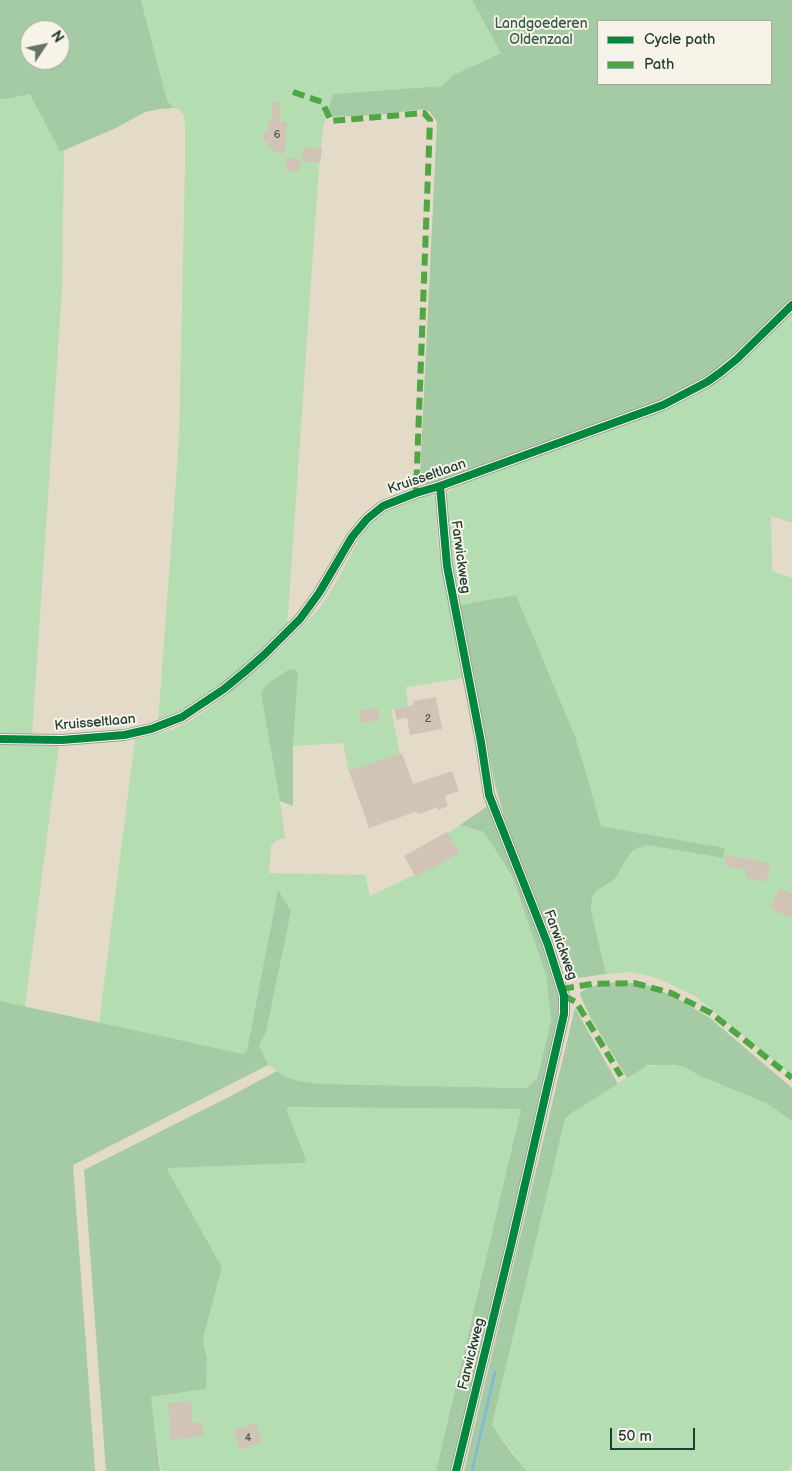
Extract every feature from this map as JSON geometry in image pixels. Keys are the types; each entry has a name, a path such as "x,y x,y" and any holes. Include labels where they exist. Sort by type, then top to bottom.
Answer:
{"street":[{"name":"Kruisseltlaan","path":"0,739 62,740 124,735 152,729 182,716 216,694 247,670 300,619 319,593 352,537 367,519 384,506 416,493 604,428 663,405 707,382 737,359 792,305"},
{"name":"Farwickweg","path":"440,486 443,540 447,566 490,796 548,945 564,996 564,1014 560,1033 456,1471"}],"green space":[{"path":"0,0 141,0 167,100 173,108 145,112 116,128 60,152 30,94 0,99"},
{"path":"141,0 472,0 502,52 453,75 442,86 333,94 323,128 319,166 287,629 202,703 158,723 179,440 185,125 184,115 179,109 173,108 167,100"},
{"name":"Landgoederen Oldenzaal","path":"472,0 792,0 792,300 732,358 690,388 664,401 436,484 428,485 423,482 420,476 437,122 430,112 423,109 377,115 326,117 333,94 442,86 453,75 501,53"},
{"path":"30,93 60,152 64,150 62,289 32,734 0,734 0,99"},
{"path":"792,313 792,523 771,516 772,571 792,578 792,1075 695,996 657,978 631,972 606,974 591,910 592,898 596,891 615,879 629,855 634,850 647,845 722,858 725,848 601,826 575,736 516,595 460,605 446,538 445,496 449,491 460,485 650,416 683,401 705,389 744,359"},
{"path":"431,494 435,498 438,547 464,678 406,687 408,706 391,710 400,754 349,772 343,743 293,746 298,674 261,695 285,838 277,840 271,845 269,873 365,875 370,896 433,866 425,849 460,825 484,832 512,876 546,975 551,1020 537,1079 526,1088 322,1084 288,1078 268,1065 259,1045 266,1032 278,891 247,1050 243,1054 99,1024 135,739 174,729 190,721 277,652 319,609 333,588 368,523 389,508"},
{"path":"516,595 575,736 601,826 725,848 723,858 647,845 634,850 629,855 615,879 596,891 592,898 591,910 606,974 572,979 567,977 506,823 495,785 460,605"},
{"path":"290,669 296,670 298,674 293,746 293,806 280,801 261,695 268,683"},
{"path":"59,744 25,1007 0,1001 0,745"},
{"path":"489,805 554,973 561,996 562,1015 454,1471 436,1471 521,1109 288,1107 287,1111 306,1160 304,1163 168,1168 222,1267 203,1339 207,1359 206,1389 151,1397 160,1471 106,1471 84,1170 277,1071 288,1078 322,1084 526,1088 537,1079 551,1020 546,975 512,876 484,832 460,825"},
{"path":"278,890 291,911 266,1032 259,1045 268,1065 73,1165 95,1471 0,1471 0,1001 243,1054 247,1050"},
{"path":"625,982 644,984 673,996 710,1018 792,1088 792,1121 766,1103 700,1076 684,1067 648,1065 627,1078 590,1017 580,995 587,988 603,983"},
{"path":"575,1008 618,1084 565,1119 492,1425 527,1471 464,1471"},
{"path":"661,1064 684,1067 700,1076 766,1103 792,1121 792,1464 788,1471 527,1471 492,1425 565,1119 643,1067"},
{"path":"288,1107 521,1109 436,1471 161,1471 151,1397 206,1389 207,1359 203,1339 222,1267 168,1168 303,1163 287,1110"}],"building":[{"path":"272,102 280,102 280,122 287,122 285,153 273,153 273,148 268,148 268,142 263,141 263,133 268,133 268,121 272,122"},
{"path":"303,147 322,149 320,163 302,161"},
{"path":"286,158 300,159 300,171 286,171"},
{"path":"436,697 442,729 410,735 407,718 397,720 394,709 414,705 413,701"},
{"path":"378,707 380,720 361,723 359,711"},
{"path":"402,753 413,784 452,771 459,791 445,796 448,806 438,810 437,807 419,814 415,812 369,828 349,771"},
{"path":"447,832 459,853 416,877 404,856"},
{"path":"726,856 770,864 766,882 746,877 747,870 725,866"},
{"path":"780,888 792,894 792,919 770,908"},
{"path":"191,1401 192,1423 203,1422 204,1436 171,1440 168,1403"},
{"path":"256,1423 262,1442 240,1450 234,1430"}],"waterway":[{"path":"472,1471 495,1372"}],"marked path":[{"path":"293,92 322,102 331,121 424,113 430,120 416,493"},
{"path":"562,989 592,984 634,983 671,993 711,1013 792,1078"},
{"path":"564,996 576,1002 621,1076"}],"cycle path":[{"path":"0,739 62,740 124,735 151,729 182,717 224,689 247,670 300,619 319,593 352,537 367,519 383,506 663,405 707,382 721,372 737,359 792,305"},
{"path":"440,486 447,566 481,742 489,795 548,945 564,996 564,1014 512,1241 456,1471"}]}
